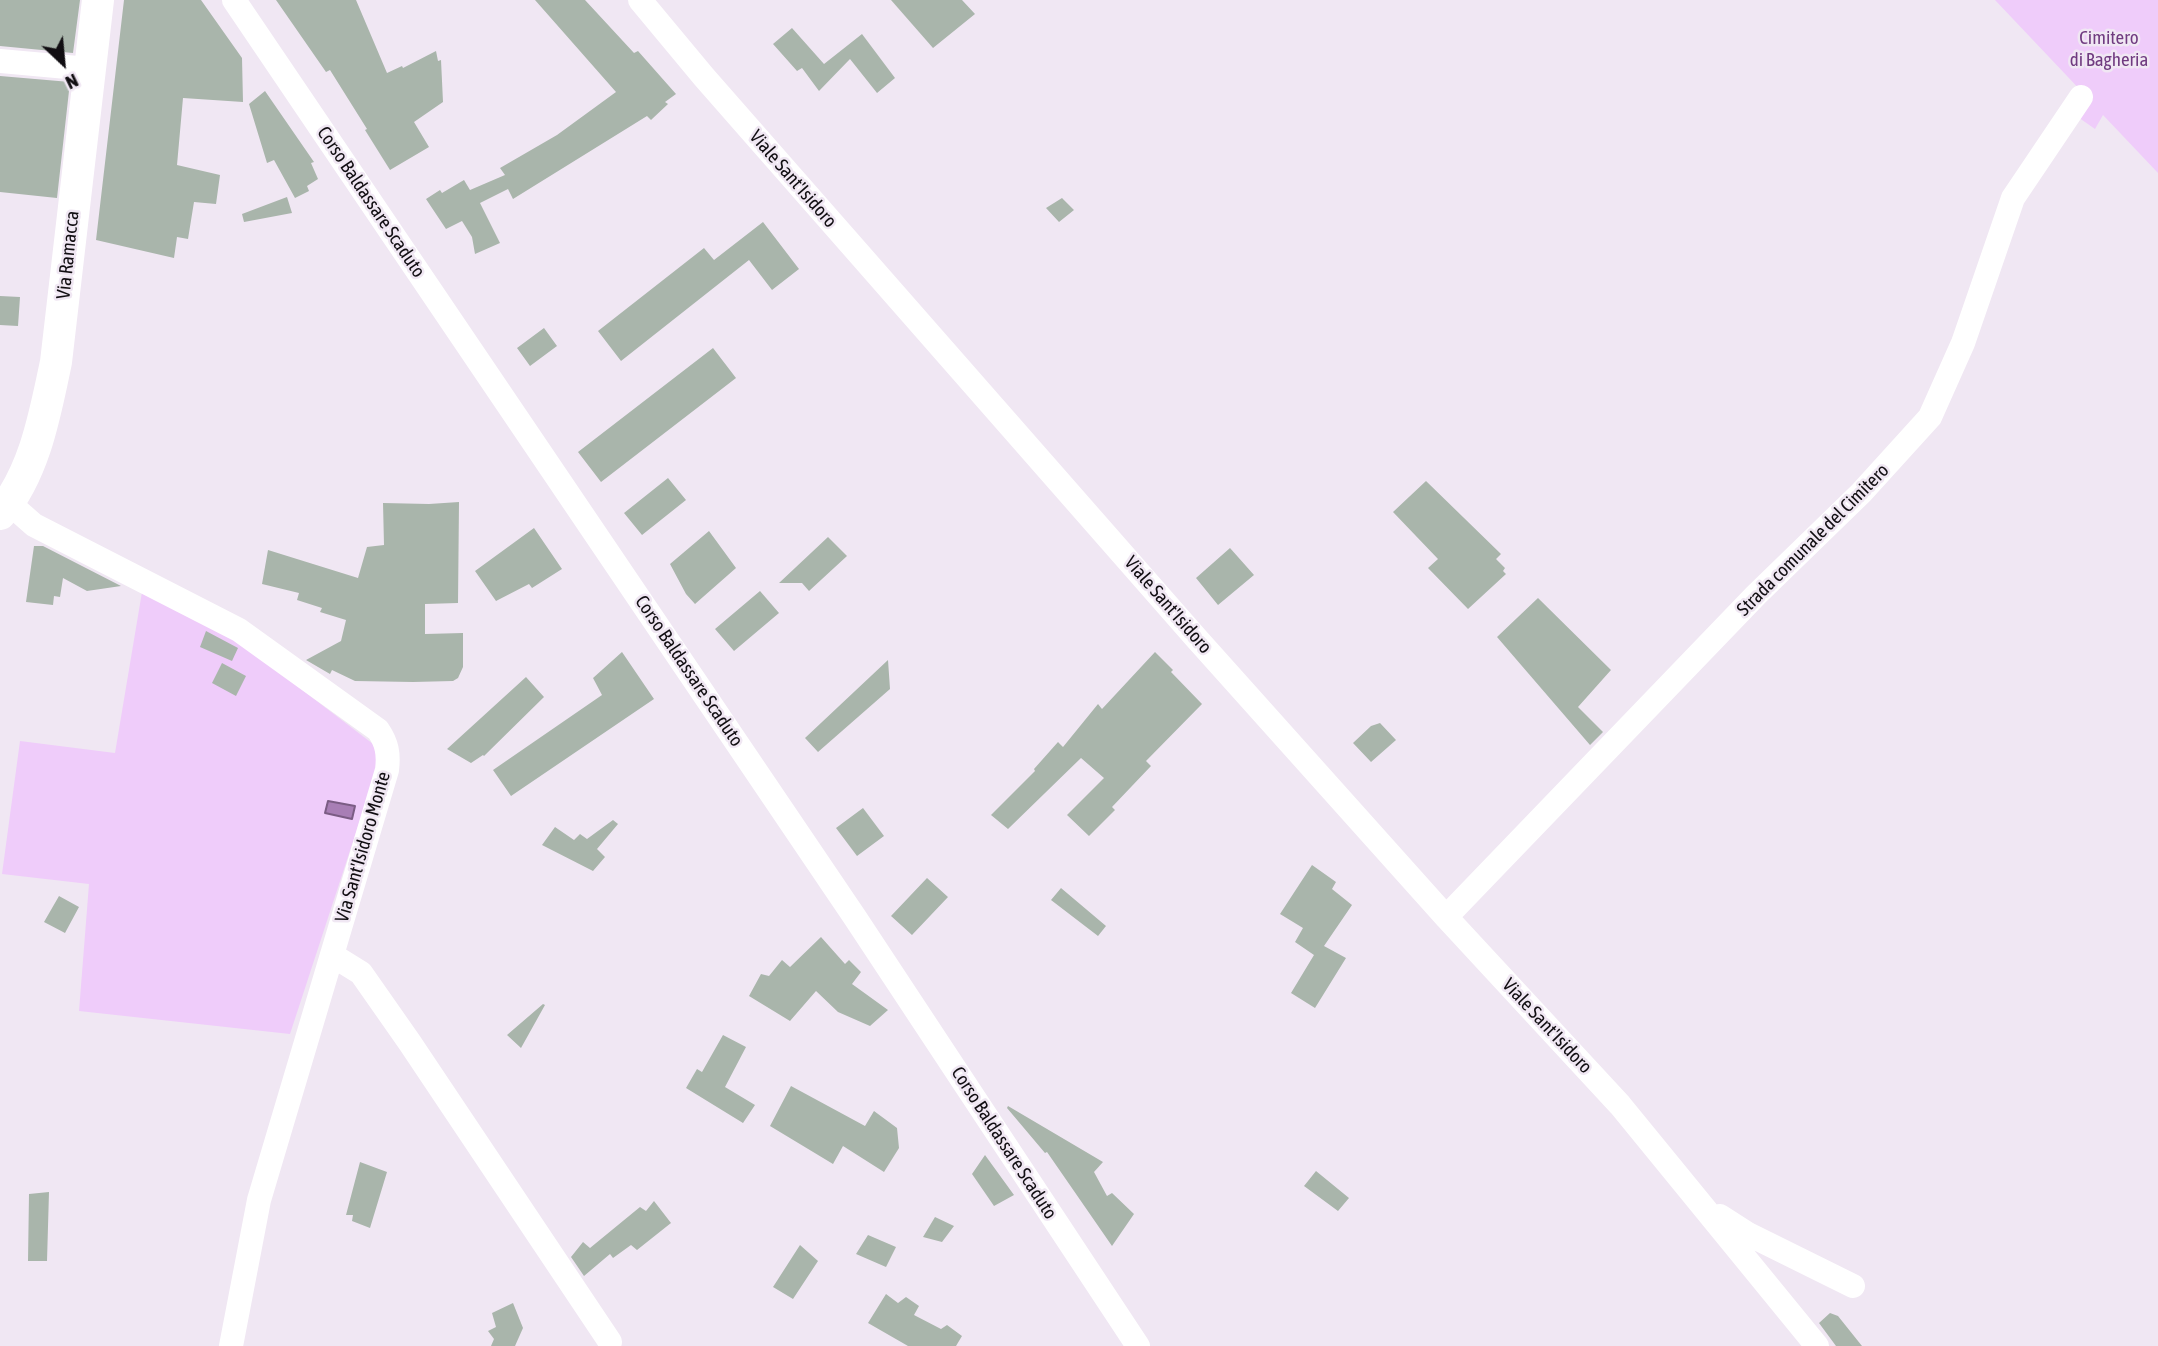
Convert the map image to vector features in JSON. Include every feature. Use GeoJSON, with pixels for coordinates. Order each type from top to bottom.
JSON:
{"type":"FeatureCollection","features":[{"type":"Feature","properties":{"kind":"main road","name":"Via Ramacca"},"geometry":{"type":"LineString","coordinates":[[5,508],[29,463],[45,413],[56,362],[97,0]]}},
{"type":"Feature","properties":{"kind":"street","name":"Corso Baldassare Scaduto"},"geometry":{"type":"LineString","coordinates":[[234,0],[854,916],[1138,1346]]}},
{"type":"Feature","properties":{"kind":"street","name":"Viale Sant'Isidoro"},"geometry":{"type":"LineString","coordinates":[[640,0],[704,77],[1188,629],[1446,917],[1620,1105],[1817,1346]]}},
{"type":"Feature","properties":{"kind":"street"},"geometry":{"type":"LineString","coordinates":[[0,61],[89,69]]}},
{"type":"Feature","properties":{"kind":"street","name":"Strada comunale del Cimitero"},"geometry":{"type":"LineString","coordinates":[[1446,917],[1756,595],[1861,493],[1930,417],[1963,342],[2013,198],[2081,97]]}},
{"type":"Feature","properties":{"kind":"street","name":"Via Sant'Isidoro Monte"},"geometry":{"type":"LineString","coordinates":[[5,508],[239,630],[378,730],[385,740],[389,757],[387,770],[259,1199],[231,1346]]}},
{"type":"Feature","properties":{"kind":"street"},"geometry":{"type":"LineString","coordinates":[[332,955],[360,973],[410,1043],[610,1342]]}},
{"type":"Feature","properties":{"kind":"street","name":"Viale Sant'Isidoro"},"geometry":{"type":"LineString","coordinates":[[1701,1204],[1748,1234],[1853,1286]]}},
{"type":"Feature","properties":{"kind":"green space","name":"Cimitero di Bagheria"},"geometry":{"type":"Polygon","coordinates":[[[1995,0],[2158,0],[2158,173],[2103,115],[2095,129],[2075,115],[2085,95],[1995,0]]]}},
{"type":"Feature","properties":{"kind":"green space"},"geometry":{"type":"Polygon","coordinates":[[[142,592],[242,644],[377,747],[380,759],[290,1034],[79,1011],[89,884],[2,874],[20,741],[115,753],[142,592]]]}},
{"type":"Feature","properties":{"kind":"shaded area"},"geometry":{"type":"Polygon","coordinates":[[[328,801],[355,806],[352,819],[325,813],[328,801]]]}},
{"type":"Feature","properties":{"kind":"building"},"geometry":{"type":"Polygon","coordinates":[[[0,0],[80,0],[73,53],[0,46],[0,0]]]}},
{"type":"Feature","properties":{"kind":"building"},"geometry":{"type":"Polygon","coordinates":[[[124,0],[201,0],[242,58],[243,102],[183,98],[177,165],[220,175],[216,204],[194,202],[188,239],[177,237],[174,258],[96,240],[124,0]]]}},
{"type":"Feature","properties":{"kind":"building"},"geometry":{"type":"Polygon","coordinates":[[[276,0],[356,0],[387,73],[436,51],[438,61],[441,60],[443,102],[414,122],[429,147],[390,170],[330,70],[326,72],[276,0]]]}},
{"type":"Feature","properties":{"kind":"building"},"geometry":{"type":"Polygon","coordinates":[[[535,0],[585,0],[634,53],[638,51],[676,94],[665,102],[668,104],[651,120],[647,116],[513,199],[508,189],[480,203],[500,243],[475,254],[472,237],[462,221],[446,229],[426,199],[464,180],[470,190],[505,175],[500,168],[557,135],[616,92],[535,0]]]}},
{"type":"Feature","properties":{"kind":"building"},"geometry":{"type":"Polygon","coordinates":[[[891,0],[962,0],[975,14],[933,48],[891,0]]]}},
{"type":"Feature","properties":{"kind":"building"},"geometry":{"type":"Polygon","coordinates":[[[792,28],[824,64],[862,34],[895,78],[877,93],[850,59],[819,91],[802,68],[797,71],[773,44],[792,28]]]}},
{"type":"Feature","properties":{"kind":"building"},"geometry":{"type":"Polygon","coordinates":[[[0,76],[70,82],[57,198],[0,192],[0,76]]]}},
{"type":"Feature","properties":{"kind":"building"},"geometry":{"type":"Polygon","coordinates":[[[265,91],[314,162],[311,163],[318,179],[307,186],[309,191],[295,198],[274,160],[267,163],[249,104],[265,91]]]}},
{"type":"Feature","properties":{"kind":"building"},"geometry":{"type":"Polygon","coordinates":[[[287,197],[292,213],[244,222],[242,214],[287,197]]]}},
{"type":"Feature","properties":{"kind":"building"},"geometry":{"type":"Polygon","coordinates":[[[1062,198],[1074,210],[1059,222],[1046,208],[1062,198]]]}},
{"type":"Feature","properties":{"kind":"building"},"geometry":{"type":"Polygon","coordinates":[[[763,222],[799,269],[772,290],[749,260],[621,361],[598,331],[704,248],[714,260],[763,222]]]}},
{"type":"Feature","properties":{"kind":"building"},"geometry":{"type":"Polygon","coordinates":[[[0,296],[20,297],[18,326],[0,325],[0,296]]]}},
{"type":"Feature","properties":{"kind":"building"},"geometry":{"type":"Polygon","coordinates":[[[544,328],[557,346],[530,366],[517,348],[544,328]]]}},
{"type":"Feature","properties":{"kind":"building"},"geometry":{"type":"Polygon","coordinates":[[[713,348],[736,378],[601,482],[578,452],[713,348]]]}},
{"type":"Feature","properties":{"kind":"building"},"geometry":{"type":"Polygon","coordinates":[[[668,478],[686,500],[642,535],[624,513],[668,478]]]}},
{"type":"Feature","properties":{"kind":"building"},"geometry":{"type":"Polygon","coordinates":[[[1426,481],[1501,554],[1496,559],[1505,568],[1503,571],[1506,574],[1468,609],[1428,568],[1438,559],[1393,512],[1426,481]]]}},
{"type":"Feature","properties":{"kind":"building"},"geometry":{"type":"Polygon","coordinates":[[[459,502],[458,603],[425,604],[425,634],[463,633],[463,667],[458,678],[453,681],[355,681],[332,670],[330,674],[306,660],[341,641],[346,620],[320,612],[322,608],[297,600],[299,593],[262,584],[268,550],[358,578],[367,547],[384,545],[383,503],[459,502]]]}},
{"type":"Feature","properties":{"kind":"building"},"geometry":{"type":"Polygon","coordinates":[[[534,528],[562,569],[532,588],[529,584],[496,601],[475,571],[534,528]]]}},
{"type":"Feature","properties":{"kind":"building"},"geometry":{"type":"Polygon","coordinates":[[[709,531],[736,568],[695,604],[686,594],[670,564],[709,531]]]}},
{"type":"Feature","properties":{"kind":"building"},"geometry":{"type":"Polygon","coordinates":[[[828,537],[847,556],[809,591],[802,583],[779,583],[828,537]]]}},
{"type":"Feature","properties":{"kind":"building"},"geometry":{"type":"Polygon","coordinates":[[[34,546],[43,546],[121,586],[87,591],[63,578],[60,597],[54,596],[53,605],[26,602],[34,546]]]}},
{"type":"Feature","properties":{"kind":"building"},"geometry":{"type":"Polygon","coordinates":[[[1230,548],[1254,575],[1218,605],[1196,578],[1230,548]]]}},
{"type":"Feature","properties":{"kind":"building"},"geometry":{"type":"Polygon","coordinates":[[[760,591],[779,613],[734,651],[715,629],[760,591]]]}},
{"type":"Feature","properties":{"kind":"building"},"geometry":{"type":"Polygon","coordinates":[[[1538,598],[1611,670],[1578,707],[1603,732],[1590,745],[1497,637],[1538,598]]]}},
{"type":"Feature","properties":{"kind":"building"},"geometry":{"type":"Polygon","coordinates":[[[206,631],[238,648],[232,661],[200,647],[206,631]]]}},
{"type":"Feature","properties":{"kind":"building"},"geometry":{"type":"Polygon","coordinates":[[[622,652],[654,699],[511,796],[493,770],[602,695],[593,678],[622,652]]]}},
{"type":"Feature","properties":{"kind":"building"},"geometry":{"type":"Polygon","coordinates":[[[1155,652],[1202,704],[1146,761],[1151,766],[1112,807],[1115,810],[1089,836],[1067,815],[1104,778],[1081,758],[1008,829],[991,815],[1035,771],[1058,742],[1063,747],[1098,704],[1102,709],[1155,652]]]}},
{"type":"Feature","properties":{"kind":"building"},"geometry":{"type":"Polygon","coordinates":[[[888,660],[890,689],[818,752],[805,738],[888,660]]]}},
{"type":"Feature","properties":{"kind":"building"},"geometry":{"type":"Polygon","coordinates":[[[222,663],[246,676],[236,696],[212,683],[222,663]]]}},
{"type":"Feature","properties":{"kind":"building"},"geometry":{"type":"Polygon","coordinates":[[[526,677],[544,697],[484,756],[471,763],[447,749],[526,677]]]}},
{"type":"Feature","properties":{"kind":"building"},"geometry":{"type":"Polygon","coordinates":[[[1380,723],[1396,740],[1371,762],[1353,743],[1371,726],[1380,723]]]}},
{"type":"Feature","properties":{"kind":"building"},"geometry":{"type":"Polygon","coordinates":[[[863,808],[884,836],[857,856],[836,828],[863,808]]]}},
{"type":"Feature","properties":{"kind":"building"},"geometry":{"type":"Polygon","coordinates":[[[613,820],[618,824],[597,849],[605,857],[593,871],[542,845],[555,827],[574,840],[580,834],[587,839],[613,820]]]}},
{"type":"Feature","properties":{"kind":"building"},"geometry":{"type":"Polygon","coordinates":[[[1312,865],[1336,882],[1332,889],[1352,905],[1324,946],[1346,958],[1315,1008],[1291,993],[1314,955],[1295,942],[1303,928],[1280,914],[1312,865]]]}},
{"type":"Feature","properties":{"kind":"building"},"geometry":{"type":"Polygon","coordinates":[[[927,878],[948,897],[912,935],[891,916],[927,878]]]}},
{"type":"Feature","properties":{"kind":"building"},"geometry":{"type":"Polygon","coordinates":[[[1061,888],[1106,926],[1098,936],[1051,900],[1061,888]]]}},
{"type":"Feature","properties":{"kind":"building"},"geometry":{"type":"Polygon","coordinates":[[[59,896],[79,907],[65,933],[44,922],[59,896]]]}},
{"type":"Feature","properties":{"kind":"building"},"geometry":{"type":"Polygon","coordinates":[[[821,937],[845,964],[849,960],[861,972],[852,984],[888,1010],[870,1026],[838,1012],[816,991],[790,1021],[749,996],[761,974],[769,976],[782,960],[790,967],[821,937]]]}},
{"type":"Feature","properties":{"kind":"building"},"geometry":{"type":"Polygon","coordinates":[[[545,1005],[521,1048],[507,1035],[545,1005]]]}},
{"type":"Feature","properties":{"kind":"building"},"geometry":{"type":"Polygon","coordinates":[[[723,1035],[746,1047],[725,1087],[755,1105],[743,1123],[686,1088],[697,1069],[702,1072],[723,1035]]]}},
{"type":"Feature","properties":{"kind":"building"},"geometry":{"type":"Polygon","coordinates":[[[791,1086],[865,1126],[874,1111],[897,1128],[899,1148],[884,1172],[843,1146],[833,1164],[770,1126],[791,1086]]]}},
{"type":"Feature","properties":{"kind":"building"},"geometry":{"type":"Polygon","coordinates":[[[1008,1106],[1103,1162],[1094,1172],[1107,1196],[1112,1193],[1134,1214],[1112,1246],[1047,1152],[1045,1153],[1008,1106]]]}},
{"type":"Feature","properties":{"kind":"building"},"geometry":{"type":"Polygon","coordinates":[[[985,1155],[1014,1195],[994,1206],[972,1174],[985,1155]]]}},
{"type":"Feature","properties":{"kind":"building"},"geometry":{"type":"Polygon","coordinates":[[[360,1162],[387,1172],[370,1228],[352,1221],[353,1215],[346,1215],[360,1162]]]}},
{"type":"Feature","properties":{"kind":"building"},"geometry":{"type":"Polygon","coordinates":[[[1316,1171],[1349,1198],[1338,1211],[1304,1186],[1316,1171]]]}},
{"type":"Feature","properties":{"kind":"building"},"geometry":{"type":"Polygon","coordinates":[[[49,1192],[47,1261],[28,1261],[29,1194],[49,1192]]]}},
{"type":"Feature","properties":{"kind":"building"},"geometry":{"type":"Polygon","coordinates":[[[654,1201],[671,1223],[637,1250],[631,1245],[613,1258],[610,1254],[584,1276],[571,1257],[583,1242],[590,1248],[640,1207],[646,1211],[654,1201]]]}},
{"type":"Feature","properties":{"kind":"building"},"geometry":{"type":"Polygon","coordinates":[[[935,1217],[954,1226],[942,1242],[923,1237],[935,1217]]]}},
{"type":"Feature","properties":{"kind":"building"},"geometry":{"type":"Polygon","coordinates":[[[868,1235],[896,1247],[886,1267],[856,1254],[868,1235]]]}},
{"type":"Feature","properties":{"kind":"building"},"geometry":{"type":"Polygon","coordinates":[[[800,1245],[818,1261],[793,1299],[773,1287],[800,1245]]]}},
{"type":"Feature","properties":{"kind":"building"},"geometry":{"type":"Polygon","coordinates":[[[886,1294],[898,1303],[906,1297],[919,1306],[914,1315],[941,1329],[947,1325],[962,1336],[956,1346],[908,1346],[868,1323],[886,1294]]]}},
{"type":"Feature","properties":{"kind":"building"},"geometry":{"type":"Polygon","coordinates":[[[513,1303],[523,1328],[515,1346],[491,1346],[494,1339],[488,1331],[496,1327],[492,1313],[513,1303]]]}},
{"type":"Feature","properties":{"kind":"building"},"geometry":{"type":"Polygon","coordinates":[[[1830,1313],[1838,1316],[1862,1346],[1836,1346],[1819,1323],[1830,1313]]]}}]}
